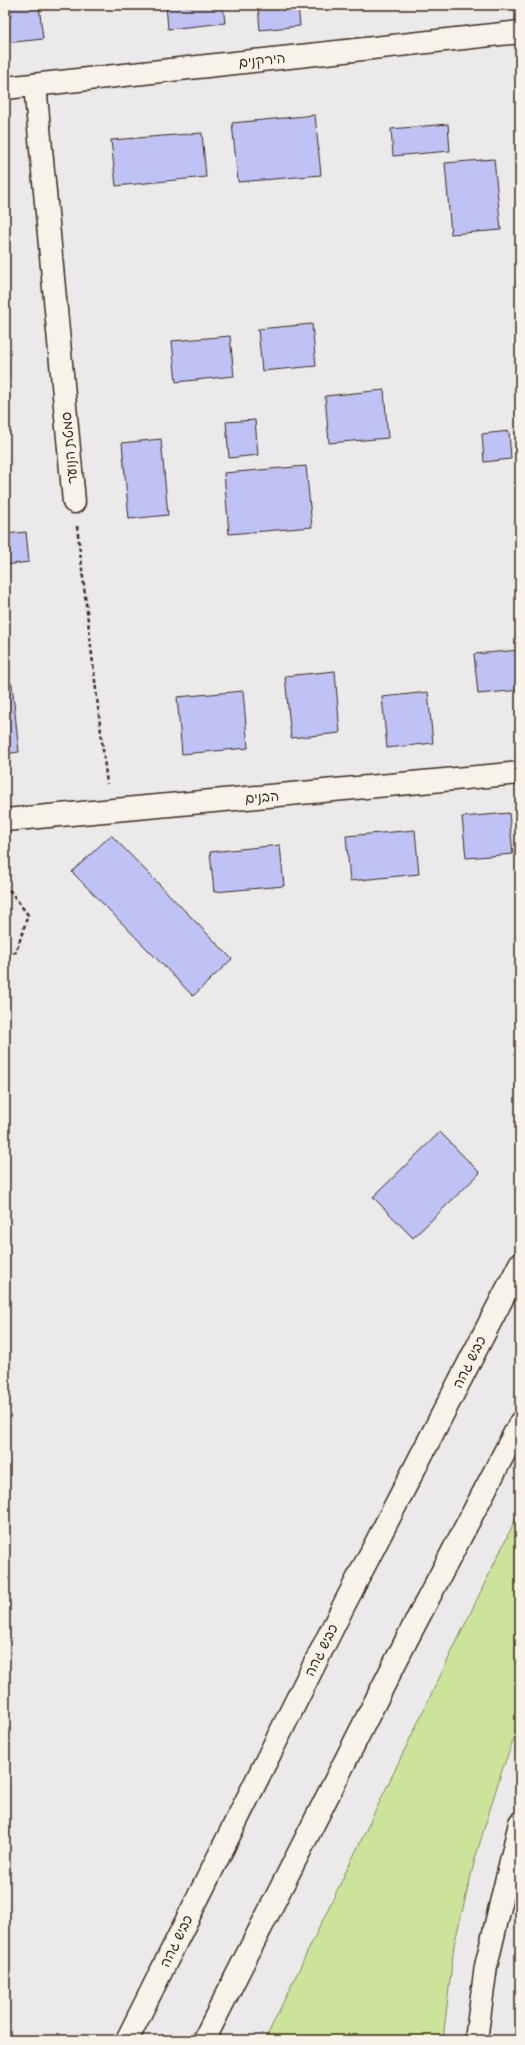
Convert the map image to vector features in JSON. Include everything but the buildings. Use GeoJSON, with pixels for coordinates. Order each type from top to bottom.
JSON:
{"type":"FeatureCollection","features":[{"type":"Feature","properties":{"kind":"main road","name":"הירקנים"},"geometry":{"type":"LineString","coordinates":[[5,88],[520,32]]}},
{"type":"Feature","properties":{"kind":"main road","name":"סמטת הנוער"},"geometry":{"type":"LineString","coordinates":[[35,85],[74,502]]}},
{"type":"Feature","properties":{"kind":"main road","name":"הבנים"},"geometry":{"type":"LineString","coordinates":[[5,820],[520,773]]}},
{"type":"Feature","properties":{"kind":"main road","name":"כביש גהה"},"geometry":{"type":"LineString","coordinates":[[127,2040],[339,1614],[520,1264]]}},
{"type":"Feature","properties":{"kind":"main road"},"geometry":{"type":"LineString","coordinates":[[204,2040],[403,1646],[520,1423]]}},
{"type":"Feature","properties":{"kind":"main road"},"geometry":{"type":"LineString","coordinates":[[476,2040],[486,1966],[520,1823]]}},
{"type":"Feature","properties":{"kind":"path","name":"סמטת הנוער"},"geometry":{"type":"LineString","coordinates":[[74,502],[111,810]]}},
{"type":"Feature","properties":{"kind":"path"},"geometry":{"type":"LineString","coordinates":[[5,884],[28,915],[16,952],[5,954]]}},
{"type":"Feature","properties":{"kind":"green space"},"geometry":{"type":"Polygon","coordinates":[[[520,1510],[520,1723],[501,1773],[475,1859],[454,1945],[443,2040],[265,2040],[520,1510]]]}}]}
